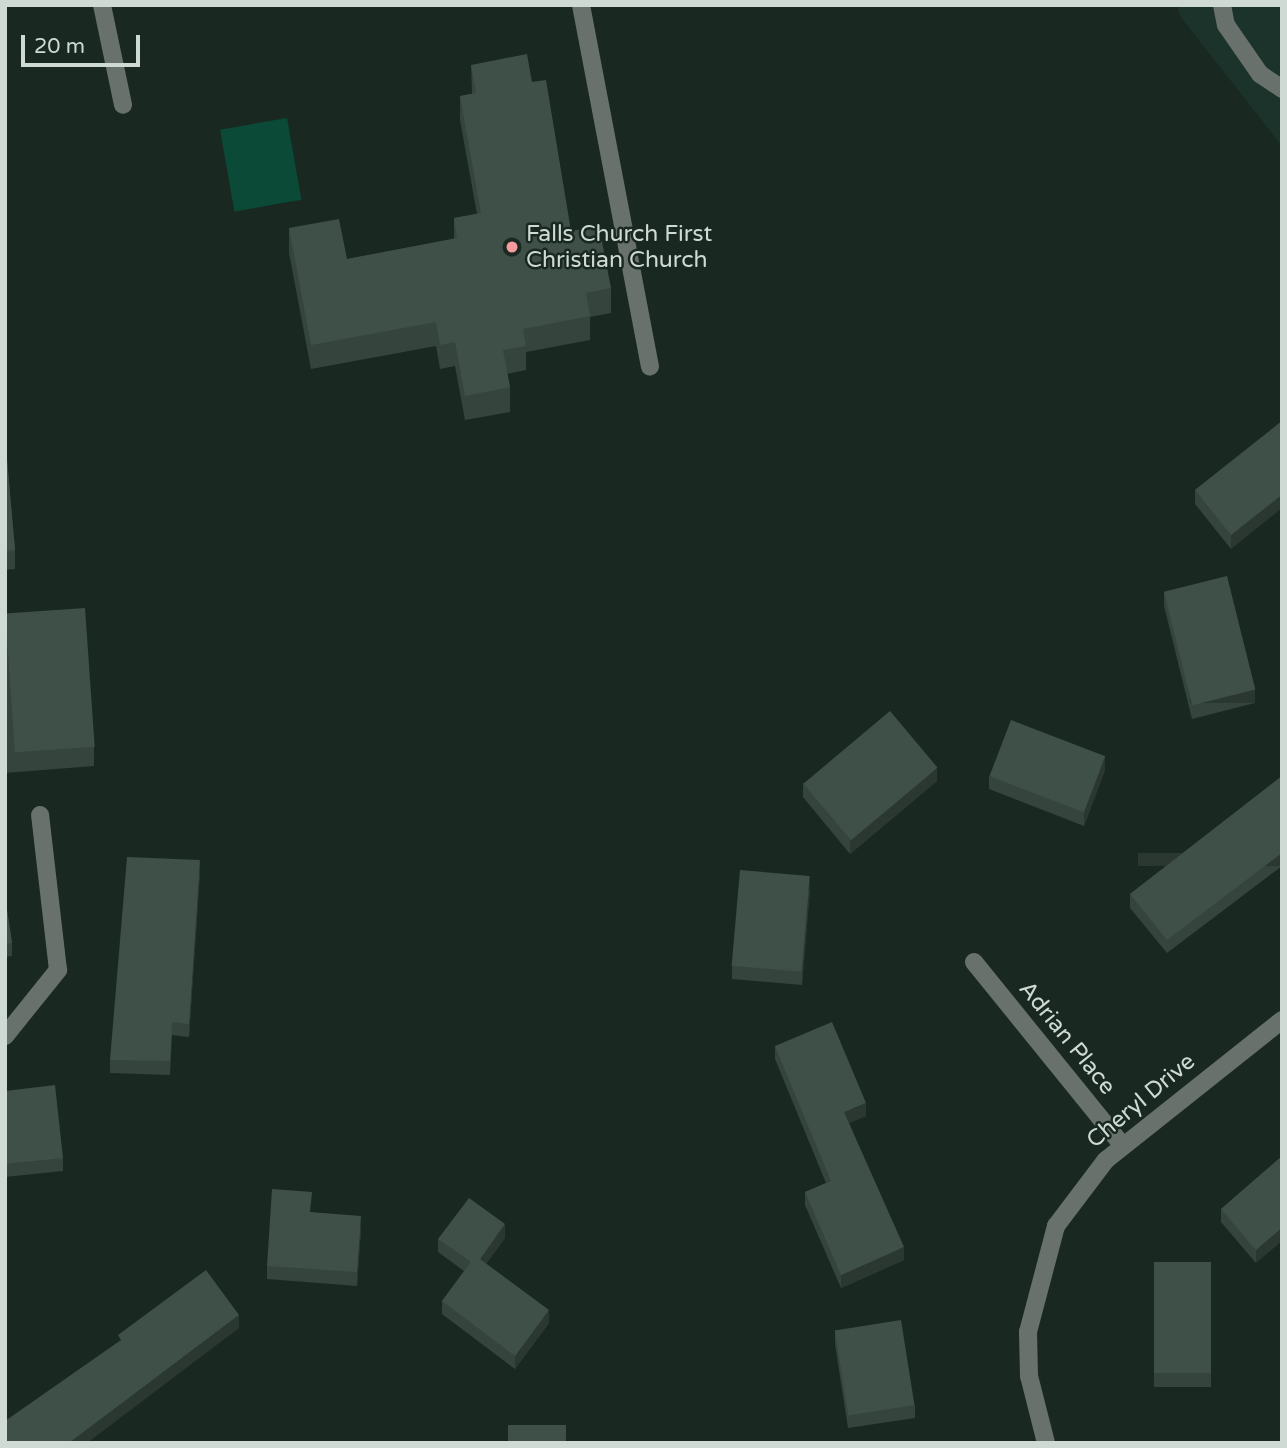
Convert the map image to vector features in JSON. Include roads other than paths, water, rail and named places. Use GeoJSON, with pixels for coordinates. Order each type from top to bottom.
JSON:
{"type":"FeatureCollection","features":[{"type":"Feature","properties":{"kind":"street"},"geometry":{"type":"LineString","coordinates":[[102,5],[123,106]]}},
{"type":"Feature","properties":{"kind":"street"},"geometry":{"type":"LineString","coordinates":[[582,5],[649,366]]}},
{"type":"Feature","properties":{"kind":"street"},"geometry":{"type":"LineString","coordinates":[[1222,5],[1226,25],[1260,74],[1282,89]]}},
{"type":"Feature","properties":{"kind":"street"},"geometry":{"type":"LineString","coordinates":[[5,1036],[58,970],[40,815]]}},
{"type":"Feature","properties":{"kind":"street","name":"Adrian Place"},"geometry":{"type":"LineString","coordinates":[[974,962],[1122,1146]]}},
{"type":"Feature","properties":{"kind":"street","name":"Cheryl Drive"},"geometry":{"type":"LineString","coordinates":[[1046,1443],[1028,1343],[1040,1268],[1076,1195],[1122,1146],[1282,1020]]}},
{"type":"Feature","properties":{"kind":"place","name":"Falls Church First Christian Church"},"geometry":{"type":"Point","coordinates":[512,247]}}]}
